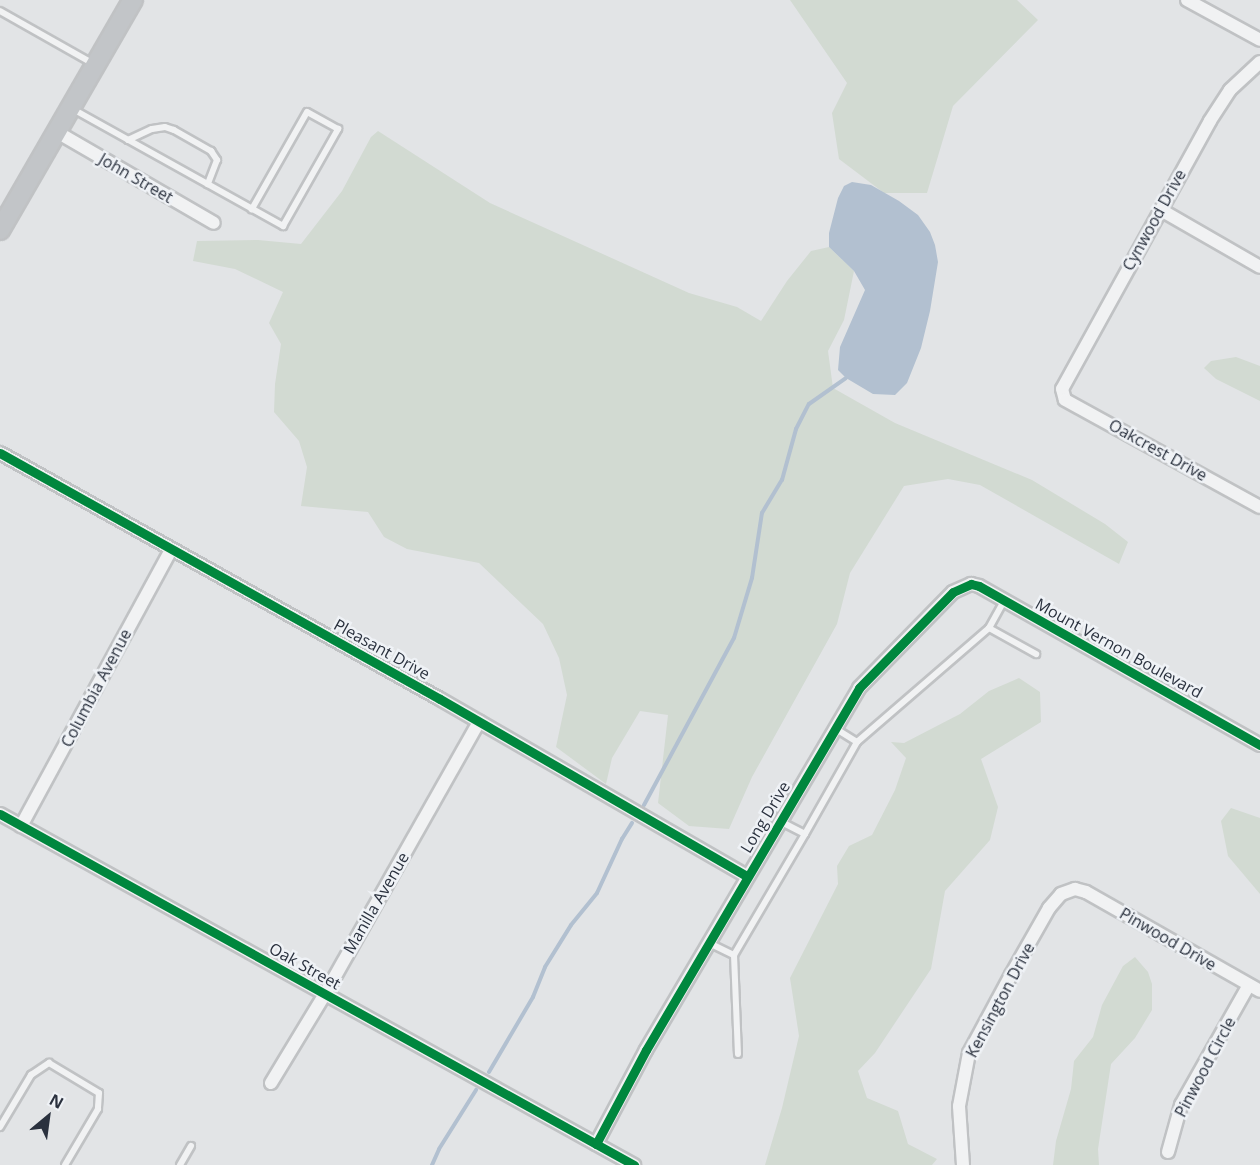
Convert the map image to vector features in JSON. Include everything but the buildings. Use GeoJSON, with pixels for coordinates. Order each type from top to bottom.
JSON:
{"type":"FeatureCollection","features":[{"type":"Feature","properties":{"kind":"main road"},"geometry":{"type":"LineString","coordinates":[[0,230],[133,0]]}},
{"type":"Feature","properties":{"kind":"street"},"geometry":{"type":"LineString","coordinates":[[1187,0],[1260,40]]}},
{"type":"Feature","properties":{"kind":"street","name":"Cynwood Drive"},"geometry":{"type":"LineString","coordinates":[[1062,389],[1067,375],[1221,102],[1240,79],[1260,62]]}},
{"type":"Feature","properties":{"kind":"street","name":"John Street"},"geometry":{"type":"LineString","coordinates":[[57,132],[214,223]]}},
{"type":"Feature","properties":{"kind":"street"},"geometry":{"type":"LineString","coordinates":[[1161,210],[1260,267]]}},
{"type":"Feature","properties":{"kind":"street","name":"Oakcrest Drive"},"geometry":{"type":"LineString","coordinates":[[1062,389],[1065,400],[1260,507]]}},
{"type":"Feature","properties":{"kind":"street","name":"Pleasant Drive"},"geometry":{"type":"LineString","coordinates":[[0,453],[479,722],[747,876]]}},
{"type":"Feature","properties":{"kind":"street","name":"Columbia Avenue"},"geometry":{"type":"LineString","coordinates":[[21,826],[171,550]]}},
{"type":"Feature","properties":{"kind":"street","name":"Mount Vernon Boulevard"},"geometry":{"type":"LineString","coordinates":[[962,587],[971,584],[979,586],[1260,745]]}},
{"type":"Feature","properties":{"kind":"street","name":"Long Drive"},"geometry":{"type":"LineString","coordinates":[[596,1144],[708,943],[859,688],[952,592],[962,587]]}},
{"type":"Feature","properties":{"kind":"street","name":"Manilla Avenue"},"geometry":{"type":"LineString","coordinates":[[270,1083],[325,994],[479,722]]}},
{"type":"Feature","properties":{"kind":"street","name":"Oak Street"},"geometry":{"type":"LineString","coordinates":[[0,814],[596,1144]]}},
{"type":"Feature","properties":{"kind":"street","name":"Pinwood Drive"},"geometry":{"type":"LineString","coordinates":[[1075,889],[1086,892],[1255,988]]}},
{"type":"Feature","properties":{"kind":"street","name":"Kensington Drive"},"geometry":{"type":"LineString","coordinates":[[963,1165],[959,1106],[969,1053],[1049,908],[1061,894],[1075,889]]}},
{"type":"Feature","properties":{"kind":"street","name":"Pinwood Circle"},"geometry":{"type":"LineString","coordinates":[[1168,1152],[1181,1105],[1255,988]]}},
{"type":"Feature","properties":{"kind":"street"},"geometry":{"type":"LineString","coordinates":[[596,1144],[634,1165]]}},
{"type":"Feature","properties":{"kind":"lane"},"geometry":{"type":"LineString","coordinates":[[0,11],[95,65]]}},
{"type":"Feature","properties":{"kind":"lane"},"geometry":{"type":"LineString","coordinates":[[71,108],[283,226],[338,129],[307,112],[252,208]]}},
{"type":"Feature","properties":{"kind":"lane"},"geometry":{"type":"LineString","coordinates":[[128,140],[152,129],[165,127],[174,130],[211,151],[217,160],[208,184]]}},
{"type":"Feature","properties":{"kind":"lane"},"geometry":{"type":"LineString","coordinates":[[738,1054],[734,955],[857,742],[989,628],[1004,600]]}},
{"type":"Feature","properties":{"kind":"lane"},"geometry":{"type":"LineString","coordinates":[[989,628],[1036,654]]}},
{"type":"Feature","properties":{"kind":"lane"},"geometry":{"type":"LineString","coordinates":[[835,728],[857,742]]}},
{"type":"Feature","properties":{"kind":"lane"},"geometry":{"type":"LineString","coordinates":[[780,820],[805,834]]}},
{"type":"Feature","properties":{"kind":"lane"},"geometry":{"type":"LineString","coordinates":[[708,943],[734,955]]}},
{"type":"Feature","properties":{"kind":"lane"},"geometry":{"type":"LineString","coordinates":[[0,1127],[31,1075],[49,1063],[99,1093],[98,1109],[65,1165]]}},
{"type":"Feature","properties":{"kind":"lane"},"geometry":{"type":"LineString","coordinates":[[180,1165],[191,1146]]}},
{"type":"Feature","properties":{"kind":"shaded area"},"geometry":{"type":"Polygon","coordinates":[[[790,0],[1017,0],[1038,20],[953,106],[927,193],[884,193],[839,159],[832,113],[847,83],[790,0]]]}},
{"type":"Feature","properties":{"kind":"shaded area"},"geometry":{"type":"Polygon","coordinates":[[[378,131],[490,203],[689,293],[737,307],[761,321],[787,281],[811,251],[829,247],[854,271],[844,320],[828,351],[833,388],[895,423],[1032,480],[1105,524],[1128,542],[1119,564],[980,485],[948,479],[904,486],[850,573],[837,624],[752,777],[729,829],[689,826],[658,803],[668,715],[640,711],[612,758],[606,784],[556,747],[567,695],[559,658],[543,624],[479,563],[407,549],[384,537],[368,512],[301,506],[307,467],[299,441],[274,412],[275,384],[281,344],[269,323],[283,292],[235,269],[193,261],[197,241],[258,240],[301,244],[342,191],[371,137],[378,131]]]}},
{"type":"Feature","properties":{"kind":"shaded area"},"geometry":{"type":"Polygon","coordinates":[[[1236,357],[1260,366],[1260,401],[1216,379],[1204,368],[1211,361],[1236,357]]]}},
{"type":"Feature","properties":{"kind":"shaded area"},"geometry":{"type":"Polygon","coordinates":[[[1019,678],[1040,692],[1041,722],[981,759],[998,807],[990,840],[945,891],[931,969],[875,1053],[858,1071],[867,1098],[898,1111],[908,1144],[937,1159],[932,1165],[765,1165],[782,1108],[799,1036],[790,978],[838,884],[837,866],[849,846],[872,835],[895,790],[906,758],[891,742],[904,743],[960,714],[989,691],[1019,678]]]}},
{"type":"Feature","properties":{"kind":"shaded area"},"geometry":{"type":"Polygon","coordinates":[[[1231,808],[1260,818],[1260,894],[1228,856],[1221,821],[1231,808]]]}},
{"type":"Feature","properties":{"kind":"shaded area"},"geometry":{"type":"Polygon","coordinates":[[[1135,957],[1148,972],[1152,984],[1152,1010],[1135,1038],[1111,1064],[1098,1149],[1099,1165],[1053,1165],[1056,1141],[1071,1089],[1074,1061],[1093,1037],[1102,1005],[1123,966],[1135,957]]]}},
{"type":"Feature","properties":{"kind":"water"},"geometry":{"type":"Polygon","coordinates":[[[852,182],[871,185],[918,215],[930,232],[935,245],[938,262],[921,348],[907,383],[895,395],[873,394],[846,378],[838,370],[840,347],[865,290],[854,271],[829,247],[829,233],[838,198],[844,186],[852,182]]]}},
{"type":"Feature","properties":{"kind":"waterway"},"geometry":{"type":"LineString","coordinates":[[644,805],[734,638],[752,578],[762,513],[782,480],[796,429],[809,404],[846,378]]}},
{"type":"Feature","properties":{"kind":"waterway"},"geometry":{"type":"LineString","coordinates":[[489,1072],[533,997],[545,967],[571,925],[597,893],[632,823]]}},
{"type":"Feature","properties":{"kind":"waterway"},"geometry":{"type":"LineString","coordinates":[[432,1165],[439,1149],[476,1090]]}},
{"type":"Feature","properties":{"kind":"cycle path"},"geometry":{"type":"LineString","coordinates":[[0,453],[440,699],[747,876]]}},
{"type":"Feature","properties":{"kind":"cycle path"},"geometry":{"type":"LineString","coordinates":[[596,1144],[646,1050],[859,688],[953,592],[971,584],[979,586],[1260,745]]}},
{"type":"Feature","properties":{"kind":"cycle path"},"geometry":{"type":"LineString","coordinates":[[0,814],[634,1165]]}}]}
